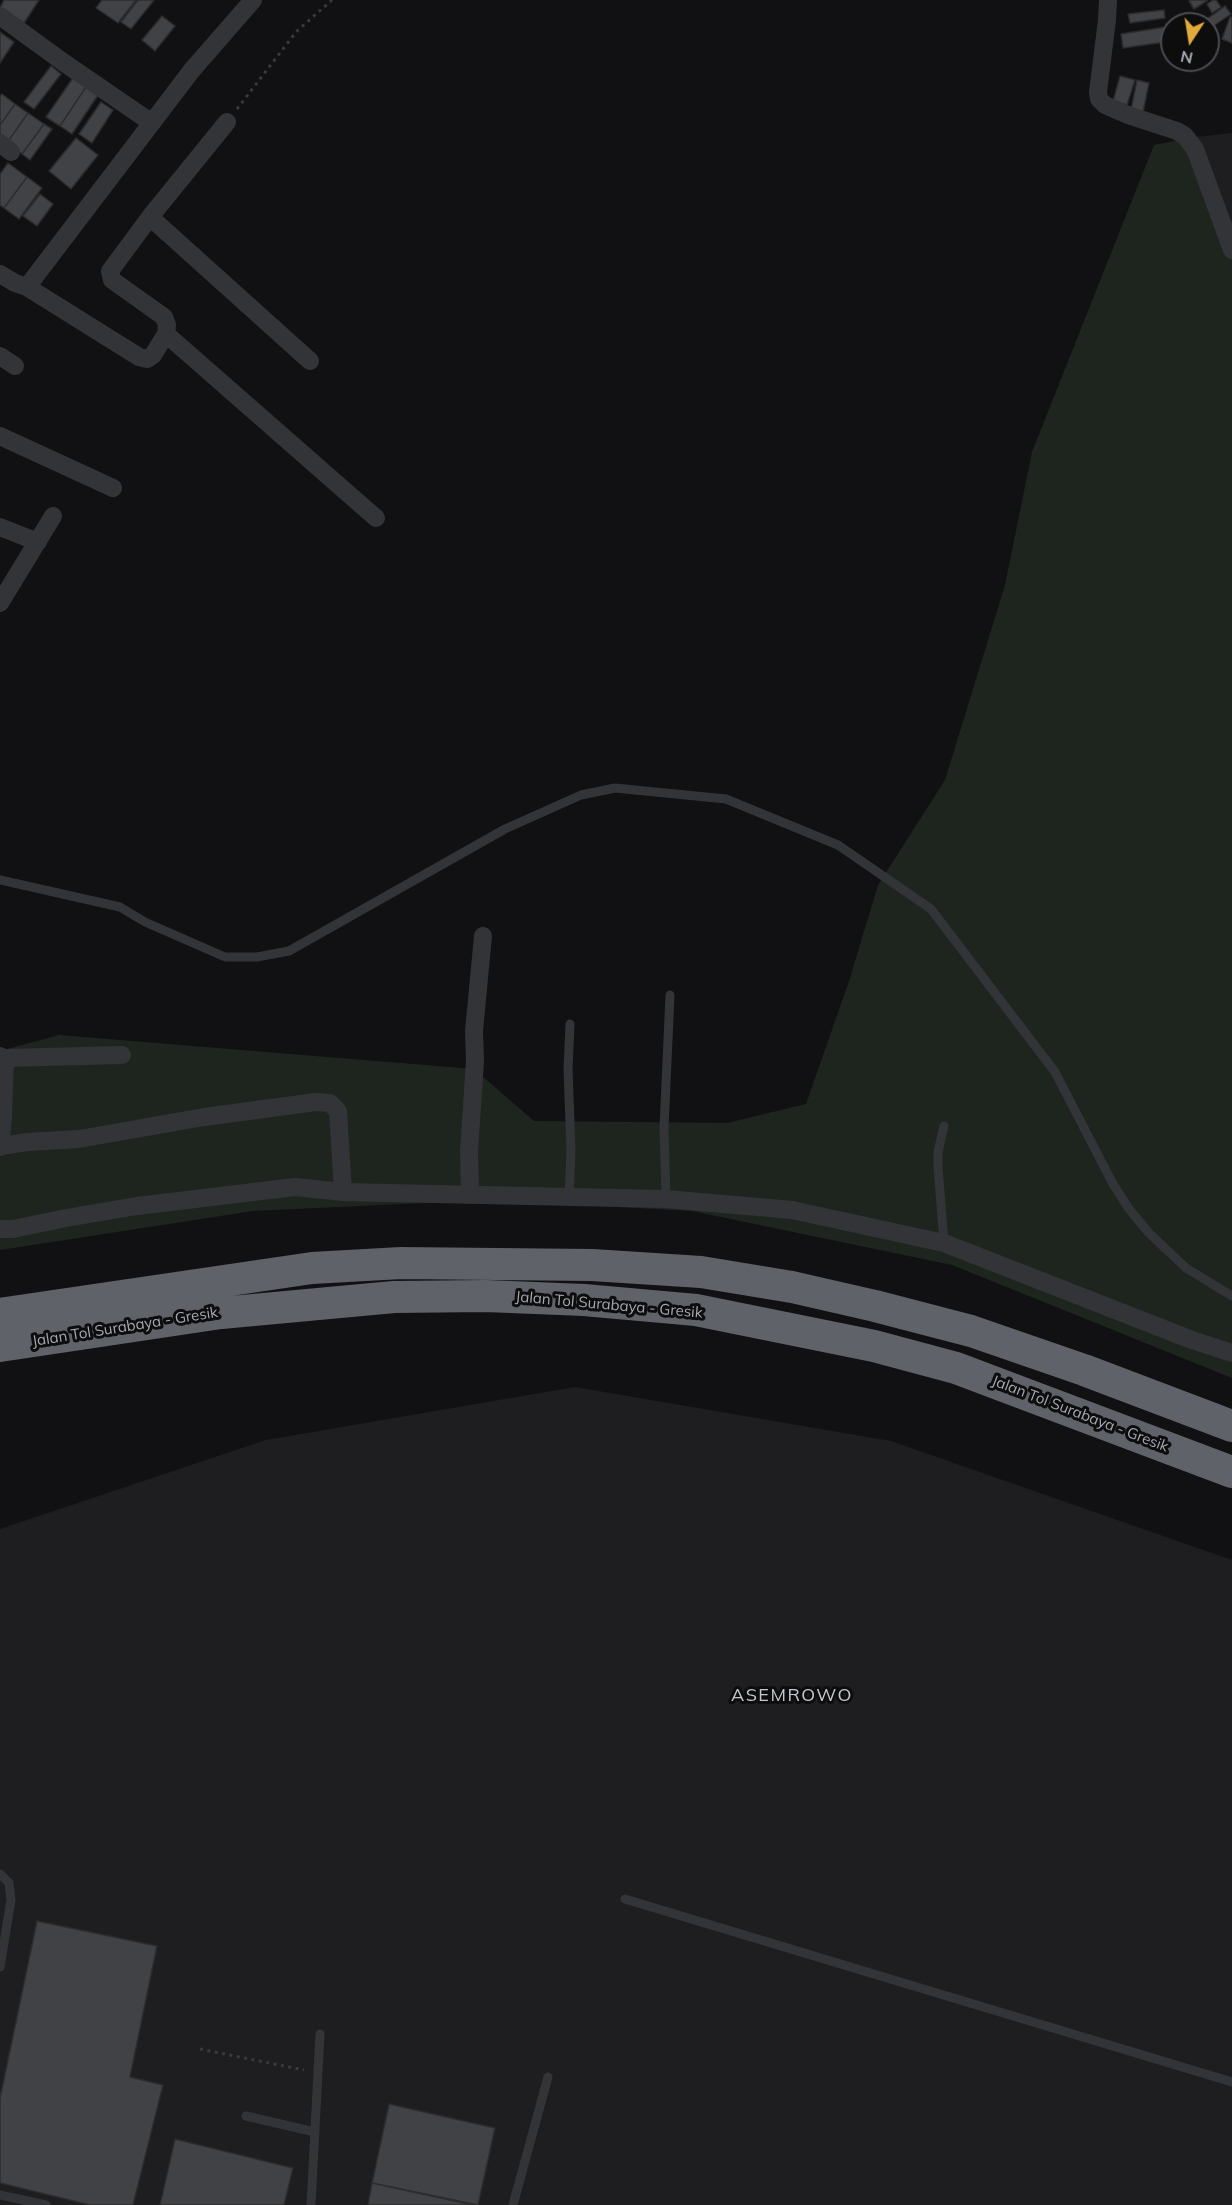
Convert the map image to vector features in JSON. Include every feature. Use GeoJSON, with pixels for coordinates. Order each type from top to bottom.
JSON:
{"type":"FeatureCollection","features":[{"type":"Feature","properties":{"kind":"highway","name":"Jalan Tol Surabaya - Gresik"},"geometry":{"type":"LineString","coordinates":[[0,1314],[312,1268],[400,1263],[592,1265],[701,1272],[792,1287],[971,1331],[1084,1370],[1232,1426]]}},
{"type":"Feature","properties":{"kind":"highway","name":"Jalan Tol Surabaya - Gresik"},"geometry":{"type":"LineString","coordinates":[[0,1346],[221,1313],[394,1297],[519,1297],[696,1310],[874,1346],[956,1368],[1232,1472]]}},
{"type":"Feature","properties":{"kind":"street"},"geometry":{"type":"LineString","coordinates":[[27,287],[192,70],[253,0]]}},
{"type":"Feature","properties":{"kind":"street"},"geometry":{"type":"LineString","coordinates":[[1108,0],[1099,99],[1105,105],[1128,116],[1177,131],[1185,136],[1195,149],[1232,250]]}},
{"type":"Feature","properties":{"kind":"street"},"geometry":{"type":"LineString","coordinates":[[0,16],[152,123]]}},
{"type":"Feature","properties":{"kind":"street"},"geometry":{"type":"LineString","coordinates":[[0,274],[27,287],[139,357],[147,359],[153,355],[166,334],[167,325],[164,317],[112,280],[110,271],[150,216],[227,122]]}},
{"type":"Feature","properties":{"kind":"street"},"geometry":{"type":"LineString","coordinates":[[150,216],[310,361]]}},
{"type":"Feature","properties":{"kind":"street"},"geometry":{"type":"LineString","coordinates":[[166,334],[376,518]]}},
{"type":"Feature","properties":{"kind":"street"},"geometry":{"type":"LineString","coordinates":[[0,436],[113,488]]}},
{"type":"Feature","properties":{"kind":"street"},"geometry":{"type":"LineString","coordinates":[[0,603],[53,516]]}},
{"type":"Feature","properties":{"kind":"street"},"geometry":{"type":"LineString","coordinates":[[0,527],[38,542]]}},
{"type":"Feature","properties":{"kind":"street"},"geometry":{"type":"LineString","coordinates":[[470,1194],[469,1151],[475,1061],[474,1030],[483,936]]}},
{"type":"Feature","properties":{"kind":"street"},"geometry":{"type":"LineString","coordinates":[[122,1055],[3,1057],[0,1146],[79,1139],[204,1117],[316,1101],[330,1103],[338,1111],[343,1192]]}},
{"type":"Feature","properties":{"kind":"street"},"geometry":{"type":"LineString","coordinates":[[0,1229],[13,1229],[137,1206],[295,1187],[343,1192],[666,1199],[792,1210],[944,1243],[1192,1340],[1232,1353]]}},
{"type":"Feature","properties":{"kind":"lane"},"geometry":{"type":"LineString","coordinates":[[0,880],[120,907],[145,922],[225,957],[257,957],[289,951],[505,829],[581,795],[615,788],[726,799],[838,845],[931,909],[1055,1072],[1113,1184],[1129,1209],[1149,1233],[1186,1268],[1232,1296]]}},
{"type":"Feature","properties":{"kind":"lane"},"geometry":{"type":"LineString","coordinates":[[666,1199],[664,1128],[670,995]]}},
{"type":"Feature","properties":{"kind":"lane"},"geometry":{"type":"LineString","coordinates":[[569,1197],[570,1024]]}},
{"type":"Feature","properties":{"kind":"lane"},"geometry":{"type":"LineString","coordinates":[[944,1126],[938,1152],[938,1167],[944,1243]]}},
{"type":"Feature","properties":{"kind":"lane"},"geometry":{"type":"LineString","coordinates":[[0,1874],[9,1883],[11,1900],[0,1967]]}},
{"type":"Feature","properties":{"kind":"lane"},"geometry":{"type":"LineString","coordinates":[[625,1899],[1232,2082]]}},
{"type":"Feature","properties":{"kind":"lane"},"geometry":{"type":"LineString","coordinates":[[311,2205],[320,2034]]}},
{"type":"Feature","properties":{"kind":"lane"},"geometry":{"type":"LineString","coordinates":[[513,2205],[548,2077]]}},
{"type":"Feature","properties":{"kind":"lane"},"geometry":{"type":"LineString","coordinates":[[246,2116],[315,2132]]}},
{"type":"Feature","properties":{"kind":"lane"},"geometry":{"type":"LineString","coordinates":[[0,2195],[46,2205]]}},
{"type":"Feature","properties":{"kind":"path"},"geometry":{"type":"LineString","coordinates":[[227,122],[296,32],[332,0]]}},
{"type":"Feature","properties":{"kind":"path"},"geometry":{"type":"LineString","coordinates":[[200,2049],[318,2073]]}},
{"type":"Feature","properties":{"kind":"shaded area"},"geometry":{"type":"Polygon","coordinates":[[[1232,133],[1232,245],[1195,137],[1232,133]]]}},
{"type":"Feature","properties":{"kind":"shaded area"},"geometry":{"type":"Polygon","coordinates":[[[1195,137],[1232,245],[1232,1378],[952,1265],[692,1211],[486,1200],[253,1211],[0,1250],[0,1051],[59,1035],[474,1069],[534,1121],[727,1123],[806,1104],[849,981],[878,885],[945,780],[1005,585],[1032,452],[1154,145],[1195,137]]]}},
{"type":"Feature","properties":{"kind":"shaded area"},"geometry":{"type":"Polygon","coordinates":[[[575,1387],[891,1441],[1232,1560],[1232,2205],[0,2205],[0,1529],[266,1440],[575,1387]]]}},
{"type":"Feature","properties":{"kind":"building"},"geometry":{"type":"Polygon","coordinates":[[[4,0],[39,0],[24,23],[0,8],[4,0]]]}},
{"type":"Feature","properties":{"kind":"building"},"geometry":{"type":"Polygon","coordinates":[[[102,0],[136,0],[118,23],[96,8],[102,0]]]}},
{"type":"Feature","properties":{"kind":"building"},"geometry":{"type":"Polygon","coordinates":[[[138,0],[154,0],[131,29],[121,22],[138,0]]]}},
{"type":"Feature","properties":{"kind":"building"},"geometry":{"type":"Polygon","coordinates":[[[1208,0],[1194,9],[1189,1],[1208,0]]]}},
{"type":"Feature","properties":{"kind":"building"},"geometry":{"type":"Polygon","coordinates":[[[1216,0],[1221,7],[1211,12],[1207,4],[1216,0]]]}},
{"type":"Feature","properties":{"kind":"building"},"geometry":{"type":"Polygon","coordinates":[[[1225,6],[1231,14],[1220,22],[1220,12],[1217,12],[1225,6]]]}},
{"type":"Feature","properties":{"kind":"building"},"geometry":{"type":"Polygon","coordinates":[[[1164,10],[1164,12],[1160,12],[1160,19],[1130,23],[1128,14],[1164,10]]]}},
{"type":"Feature","properties":{"kind":"building"},"geometry":{"type":"Polygon","coordinates":[[[162,16],[175,26],[155,51],[142,40],[162,16]]]}},
{"type":"Feature","properties":{"kind":"building"},"geometry":{"type":"Polygon","coordinates":[[[1230,17],[1232,17],[1232,43],[1222,39],[1230,17]]]}},
{"type":"Feature","properties":{"kind":"building"},"geometry":{"type":"Polygon","coordinates":[[[1160,28],[1160,43],[1123,48],[1121,34],[1160,28]]]}},
{"type":"Feature","properties":{"kind":"building"},"geometry":{"type":"Polygon","coordinates":[[[0,32],[14,42],[0,63],[0,32]]]}},
{"type":"Feature","properties":{"kind":"building"},"geometry":{"type":"Polygon","coordinates":[[[51,66],[61,74],[34,109],[24,102],[51,66]]]}},
{"type":"Feature","properties":{"kind":"building"},"geometry":{"type":"Polygon","coordinates":[[[1120,76],[1135,80],[1127,105],[1113,101],[1120,76]]]}},
{"type":"Feature","properties":{"kind":"building"},"geometry":{"type":"Polygon","coordinates":[[[73,78],[86,87],[60,126],[46,117],[73,78]]]}},
{"type":"Feature","properties":{"kind":"building"},"geometry":{"type":"Polygon","coordinates":[[[1137,80],[1149,83],[1142,117],[1130,115],[1137,80]]]}},
{"type":"Feature","properties":{"kind":"building"},"geometry":{"type":"Polygon","coordinates":[[[86,87],[98,95],[72,134],[60,126],[86,87]]]}},
{"type":"Feature","properties":{"kind":"building"},"geometry":{"type":"Polygon","coordinates":[[[2,94],[15,104],[0,125],[0,96],[2,94]]]}},
{"type":"Feature","properties":{"kind":"building"},"geometry":{"type":"Polygon","coordinates":[[[101,102],[113,110],[92,143],[79,134],[101,102]]]}},
{"type":"Feature","properties":{"kind":"building"},"geometry":{"type":"Polygon","coordinates":[[[15,104],[28,113],[7,143],[0,138],[0,125],[15,104]]]}},
{"type":"Feature","properties":{"kind":"building"},"geometry":{"type":"Polygon","coordinates":[[[28,113],[44,124],[22,154],[7,143],[28,113]]]}},
{"type":"Feature","properties":{"kind":"building"},"geometry":{"type":"Polygon","coordinates":[[[44,124],[52,129],[30,160],[22,154],[44,124]]]}},
{"type":"Feature","properties":{"kind":"building"},"geometry":{"type":"Polygon","coordinates":[[[76,138],[98,155],[71,189],[49,171],[76,138]]]}},
{"type":"Feature","properties":{"kind":"building"},"geometry":{"type":"Polygon","coordinates":[[[8,163],[27,177],[4,208],[0,205],[0,174],[8,163]]]}},
{"type":"Feature","properties":{"kind":"building"},"geometry":{"type":"Polygon","coordinates":[[[27,177],[42,188],[19,219],[4,208],[27,177]]]}},
{"type":"Feature","properties":{"kind":"building"},"geometry":{"type":"Polygon","coordinates":[[[40,194],[53,204],[37,226],[23,216],[40,194]]]}},
{"type":"Feature","properties":{"kind":"building"},"geometry":{"type":"Polygon","coordinates":[[[37,1921],[157,1946],[130,2077],[163,2085],[133,2205],[90,2205],[0,2183],[0,2098],[37,1921]]]}},
{"type":"Feature","properties":{"kind":"building"},"geometry":{"type":"Polygon","coordinates":[[[389,2104],[495,2128],[478,2205],[372,2183],[389,2104]]]}},
{"type":"Feature","properties":{"kind":"building"},"geometry":{"type":"Polygon","coordinates":[[[175,2139],[293,2168],[284,2205],[160,2205],[175,2139]]]}},
{"type":"Feature","properties":{"kind":"building"},"geometry":{"type":"Polygon","coordinates":[[[372,2183],[473,2205],[368,2205],[372,2183]]]}},
{"type":"Feature","properties":{"kind":"district","name":"ASEMROWO"},"geometry":{"type":"Point","coordinates":[792,1696]}}]}
